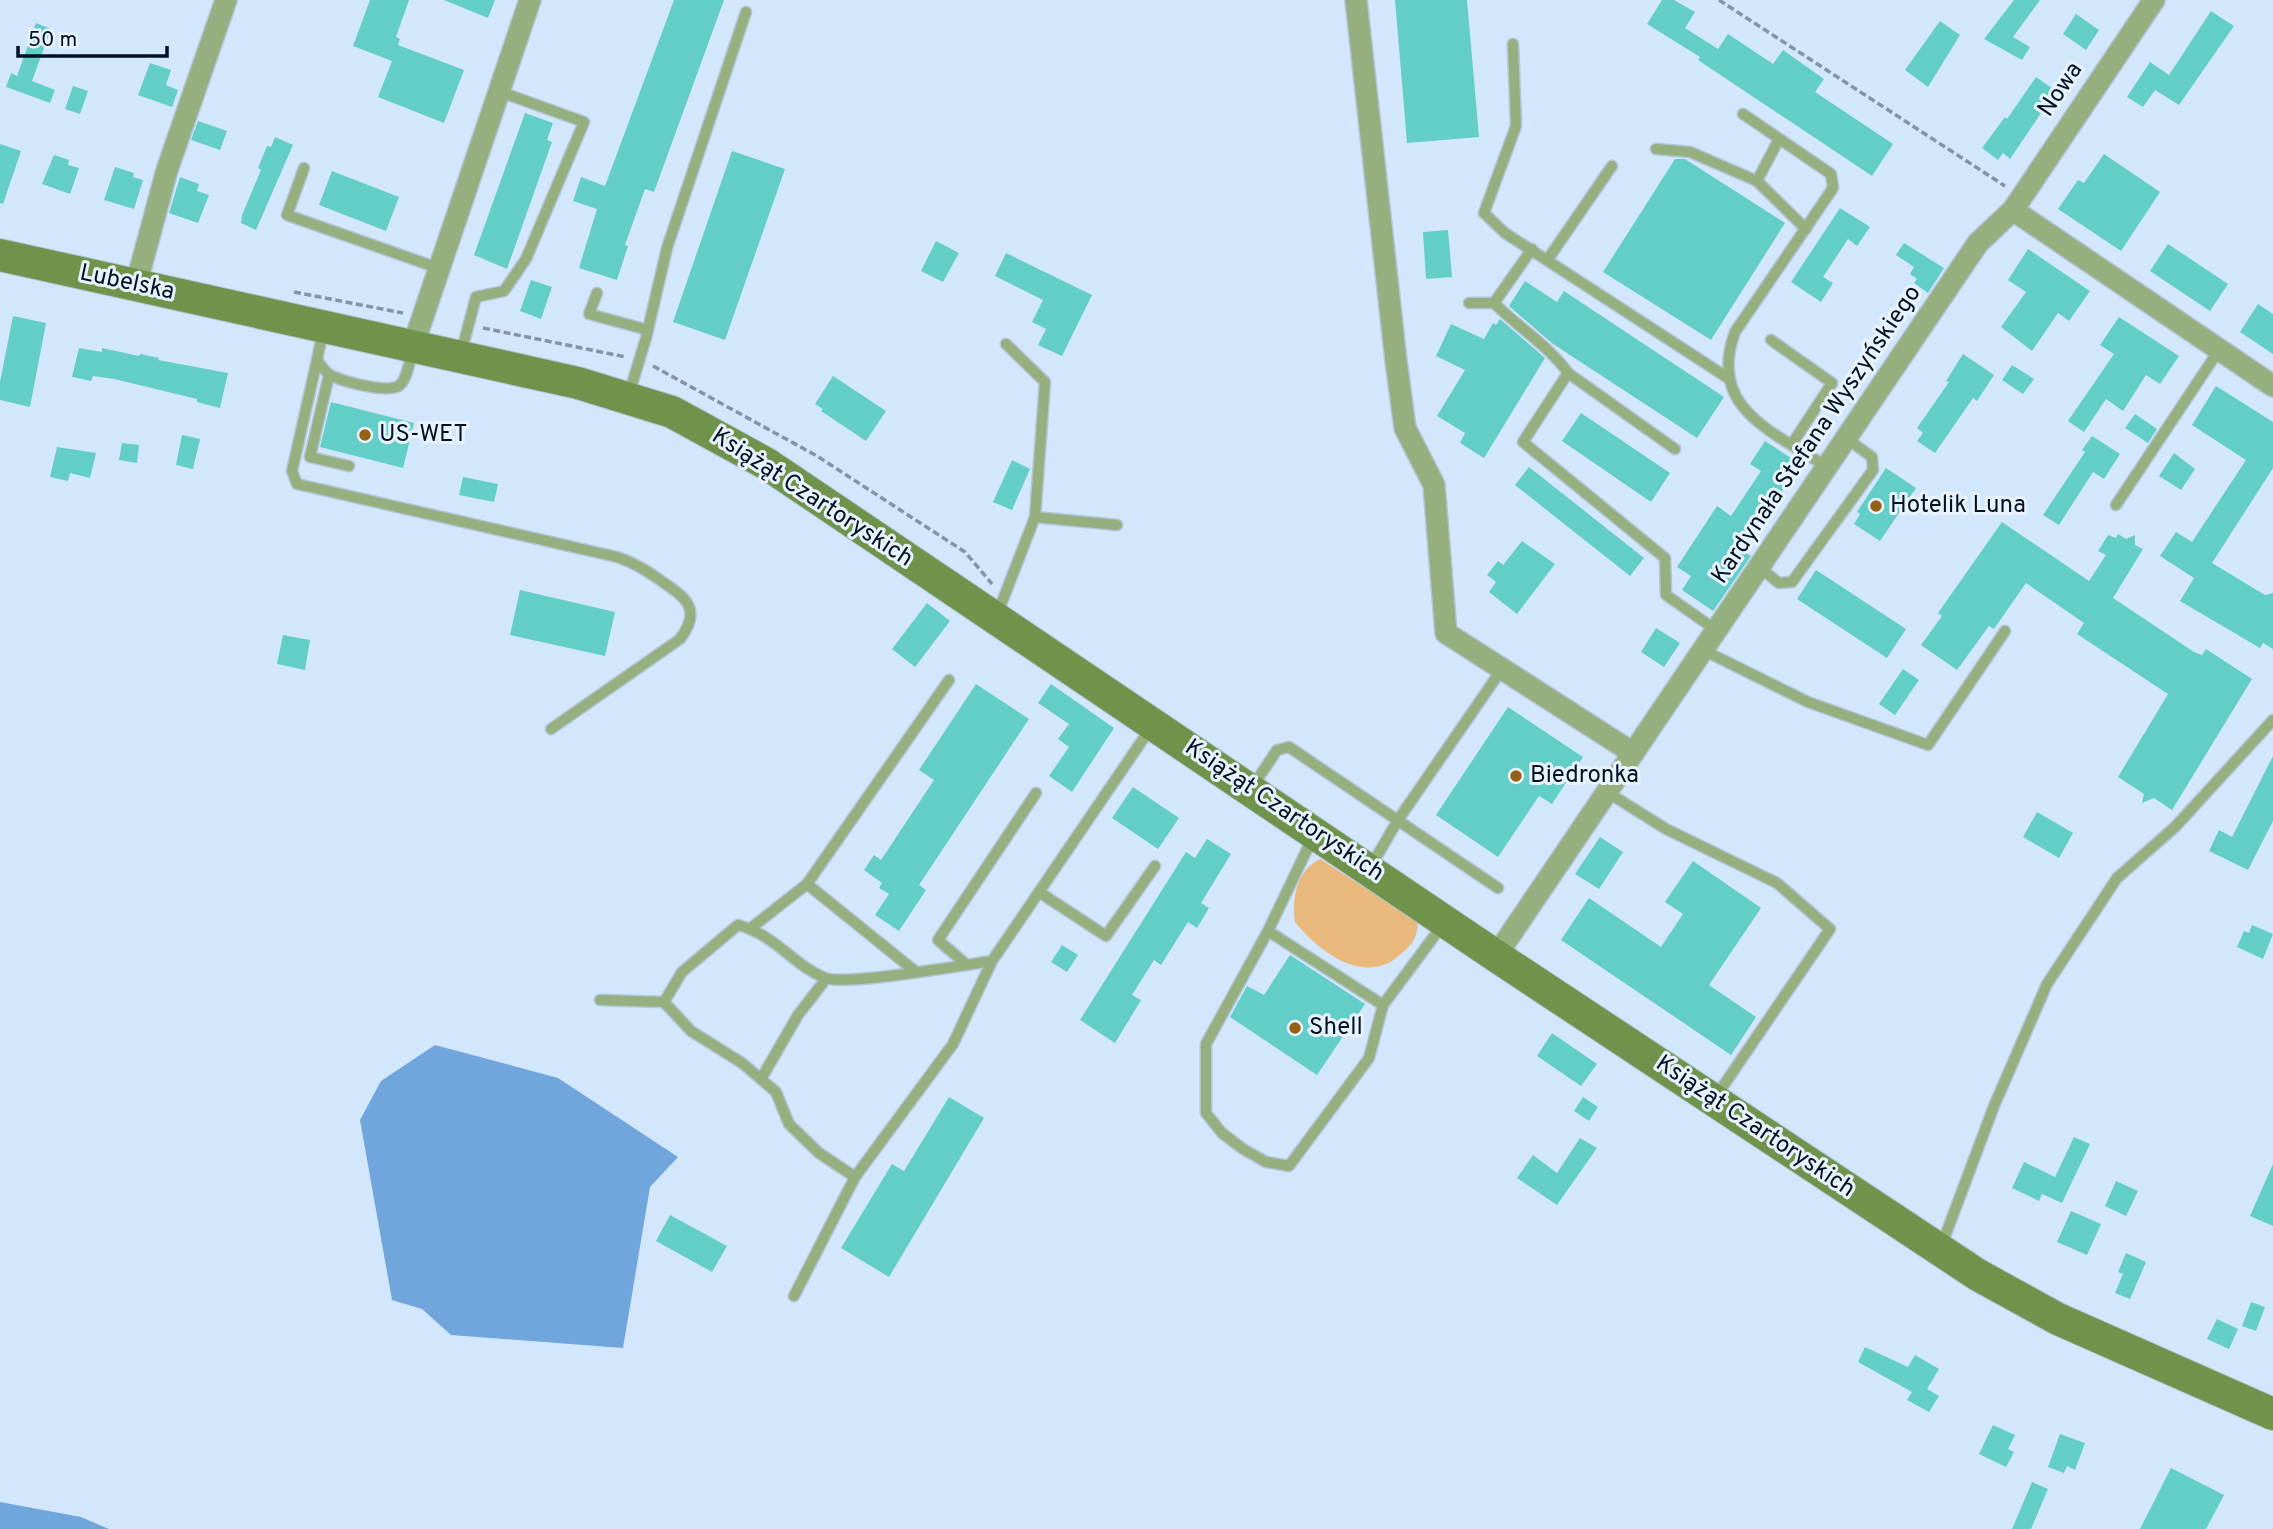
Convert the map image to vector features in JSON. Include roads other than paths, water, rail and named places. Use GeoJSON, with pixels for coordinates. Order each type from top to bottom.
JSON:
{"type":"FeatureCollection","features":[{"type":"Feature","properties":{"kind":"main road","name":"Lubelska"},"geometry":{"type":"LineString","coordinates":[[0,255],[254,311]]}},
{"type":"Feature","properties":{"kind":"main road","name":"Książąt Czartoryskich"},"geometry":{"type":"LineString","coordinates":[[254,311],[460,356],[628,397],[672,412],[732,443],[1316,832],[1496,956],[1940,1250],[2058,1319],[2273,1414]]}},
{"type":"Feature","properties":{"kind":"street"},"geometry":{"type":"LineString","coordinates":[[136,285],[167,170],[226,0]]}},
{"type":"Feature","properties":{"kind":"street"},"geometry":{"type":"LineString","coordinates":[[413,346],[530,0]]}},
{"type":"Feature","properties":{"kind":"street"},"geometry":{"type":"LineString","coordinates":[[1356,0],[1405,428],[1434,485],[1446,633],[1633,753]]}},
{"type":"Feature","properties":{"kind":"street","name":"Nowa"},"geometry":{"type":"LineString","coordinates":[[2017,203],[2154,0]]}},
{"type":"Feature","properties":{"kind":"street"},"geometry":{"type":"LineString","coordinates":[[2017,203],[2273,387]]}},
{"type":"Feature","properties":{"kind":"street","name":"Kardynała Stefana Wyszyńskiego"},"geometry":{"type":"LineString","coordinates":[[1496,956],[1978,243],[2017,203]]}},
{"type":"Feature","properties":{"kind":"lane"},"geometry":{"type":"LineString","coordinates":[[628,397],[648,330],[667,248],[746,12]]}},
{"type":"Feature","properties":{"kind":"lane"},"geometry":{"type":"LineString","coordinates":[[1513,44],[1516,126],[1484,213],[1505,233],[1728,378]]}},
{"type":"Feature","properties":{"kind":"lane"},"geometry":{"type":"LineString","coordinates":[[460,356],[476,297],[504,291],[526,259],[584,122],[498,92]]}},
{"type":"Feature","properties":{"kind":"lane"},"geometry":{"type":"LineString","coordinates":[[1743,114],[1830,174],[1833,188],[1735,332],[1727,355],[1728,378],[1736,401],[1791,444],[1826,467]]}},
{"type":"Feature","properties":{"kind":"lane"},"geometry":{"type":"LineString","coordinates":[[1757,181],[1779,139]]}},
{"type":"Feature","properties":{"kind":"lane"},"geometry":{"type":"LineString","coordinates":[[1656,149],[1690,152],[1757,181],[1806,229]]}},
{"type":"Feature","properties":{"kind":"lane"},"geometry":{"type":"LineString","coordinates":[[1548,259],[1612,166]]}},
{"type":"Feature","properties":{"kind":"lane"},"geometry":{"type":"LineString","coordinates":[[304,168],[287,215],[439,268]]}},
{"type":"Feature","properties":{"kind":"lane"},"geometry":{"type":"LineString","coordinates":[[1494,303],[1532,249]]}},
{"type":"Feature","properties":{"kind":"lane"},"geometry":{"type":"LineString","coordinates":[[597,293],[589,314],[648,330]]}},
{"type":"Feature","properties":{"kind":"lane"},"geometry":{"type":"LineString","coordinates":[[1469,303],[1494,303],[1523,332],[1556,356],[1568,373],[1675,449]]}},
{"type":"Feature","properties":{"kind":"lane"},"geometry":{"type":"LineString","coordinates":[[324,327],[292,471],[297,485],[617,557],[638,565],[683,596],[689,604],[690,623],[680,639],[551,729]]}},
{"type":"Feature","properties":{"kind":"lane"},"geometry":{"type":"LineString","coordinates":[[1770,340],[1832,383],[1791,444]]}},
{"type":"Feature","properties":{"kind":"lane"},"geometry":{"type":"LineString","coordinates":[[995,618],[1035,517],[1045,382],[1006,344]]}},
{"type":"Feature","properties":{"kind":"lane"},"geometry":{"type":"LineString","coordinates":[[317,359],[328,375],[393,390],[404,381],[413,346]]}},
{"type":"Feature","properties":{"kind":"lane"},"geometry":{"type":"LineString","coordinates":[[2116,505],[2219,350]]}},
{"type":"Feature","properties":{"kind":"lane"},"geometry":{"type":"LineString","coordinates":[[1568,373],[1523,442],[1665,558],[1666,595],[1716,630]]}},
{"type":"Feature","properties":{"kind":"lane"},"geometry":{"type":"LineString","coordinates":[[328,375],[310,457],[349,466]]}},
{"type":"Feature","properties":{"kind":"lane"},"geometry":{"type":"LineString","coordinates":[[1759,567],[1779,583],[1792,582],[1873,470],[1872,457],[1846,438]]}},
{"type":"Feature","properties":{"kind":"lane"},"geometry":{"type":"LineString","coordinates":[[1035,517],[1117,526]]}},
{"type":"Feature","properties":{"kind":"lane"},"geometry":{"type":"LineString","coordinates":[[1703,650],[1808,702],[1928,745],[2005,631]]}},
{"type":"Feature","properties":{"kind":"lane"},"geometry":{"type":"LineString","coordinates":[[1369,869],[1398,820],[1502,669]]}},
{"type":"Feature","properties":{"kind":"lane"},"geometry":{"type":"LineString","coordinates":[[751,928],[807,884],[949,680]]}},
{"type":"Feature","properties":{"kind":"lane"},"geometry":{"type":"LineString","coordinates":[[1940,1250],[1994,1106],[2047,984],[2117,878],[2175,827],[2273,720]]}},
{"type":"Feature","properties":{"kind":"lane"},"geometry":{"type":"LineString","coordinates":[[794,1296],[855,1177],[953,1044],[992,961],[1153,723]]}},
{"type":"Feature","properties":{"kind":"lane"},"geometry":{"type":"LineString","coordinates":[[1251,789],[1277,750],[1289,747],[1498,888]]}},
{"type":"Feature","properties":{"kind":"lane"},"geometry":{"type":"LineString","coordinates":[[1607,792],[1666,829],[1777,883],[1829,929],[1714,1100]]}},
{"type":"Feature","properties":{"kind":"lane"},"geometry":{"type":"LineString","coordinates":[[967,965],[938,940],[1036,793]]}},
{"type":"Feature","properties":{"kind":"lane"},"geometry":{"type":"LineString","coordinates":[[1316,832],[1299,860],[1268,930],[1206,1044],[1206,1113],[1222,1133],[1243,1149],[1266,1162],[1289,1166],[1369,1058],[1383,1005],[1446,921]]}},
{"type":"Feature","properties":{"kind":"lane"},"geometry":{"type":"LineString","coordinates":[[1039,892],[1106,936],[1155,866]]}},
{"type":"Feature","properties":{"kind":"lane"},"geometry":{"type":"LineString","coordinates":[[807,884],[916,972]]}},
{"type":"Feature","properties":{"kind":"lane"},"geometry":{"type":"LineString","coordinates":[[664,1002],[682,972],[738,925],[751,928],[826,979],[916,972],[992,961]]}},
{"type":"Feature","properties":{"kind":"lane"},"geometry":{"type":"LineString","coordinates":[[1268,930],[1383,1005]]}},
{"type":"Feature","properties":{"kind":"lane"},"geometry":{"type":"LineString","coordinates":[[761,1079],[798,1015],[826,979]]}},
{"type":"Feature","properties":{"kind":"lane"},"geometry":{"type":"LineString","coordinates":[[600,1000],[664,1002],[691,1031],[743,1063],[776,1092],[789,1124],[819,1153],[855,1177]]}},
{"type":"Feature","properties":{"kind":"water"},"geometry":{"type":"Polygon","coordinates":[[[435,1045],[558,1078],[678,1157],[650,1187],[623,1348],[451,1335],[422,1309],[392,1300],[360,1120],[381,1081],[435,1045]]]}},
{"type":"Feature","properties":{"kind":"water"},"geometry":{"type":"Polygon","coordinates":[[[0,1502],[81,1517],[109,1529],[0,1529],[0,1502]]]}},
{"type":"Feature","properties":{"kind":"place","name":"US-WET"},"geometry":{"type":"Point","coordinates":[365,435]}},
{"type":"Feature","properties":{"kind":"place","name":"Hotelik Luna"},"geometry":{"type":"Point","coordinates":[1876,506]}},
{"type":"Feature","properties":{"kind":"place","name":"Biedronka"},"geometry":{"type":"Point","coordinates":[1516,776]}},
{"type":"Feature","properties":{"kind":"place","name":"Shell"},"geometry":{"type":"Point","coordinates":[1295,1028]}}]}
